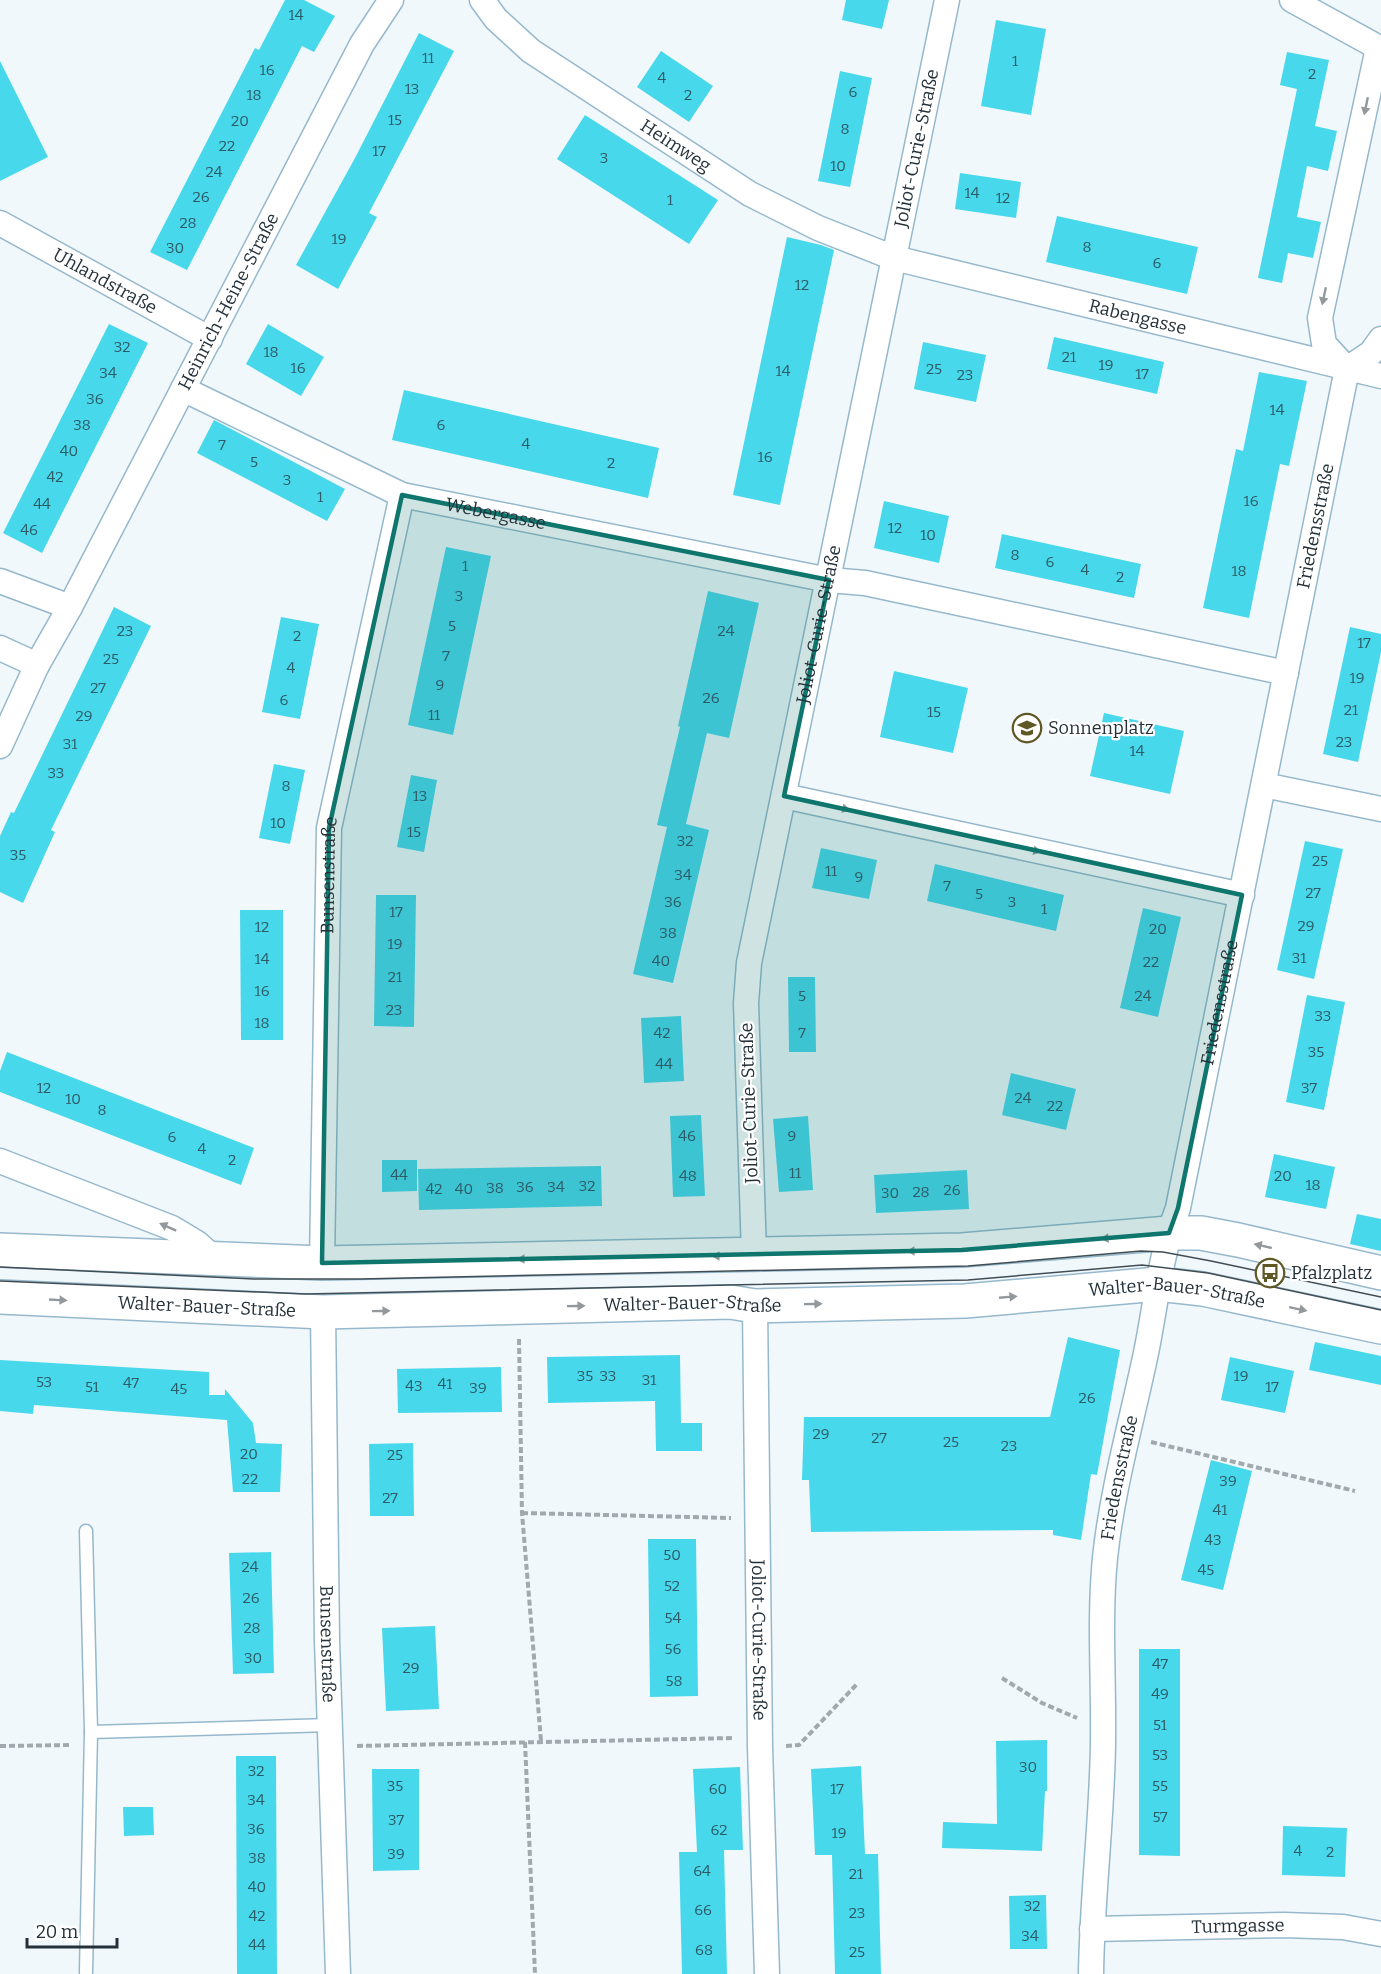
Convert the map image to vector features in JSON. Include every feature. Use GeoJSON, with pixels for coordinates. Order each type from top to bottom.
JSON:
{"type":"FeatureCollection","features":[{"type":"Feature","properties":{"kind":"street","name":"Heinrich-Heine-Straße"},"geometry":{"type":"LineString","coordinates":[[0,746],[38,664],[70,607],[362,44],[391,0]]}},
{"type":"Feature","properties":{"kind":"street","name":"Heimweg"},"geometry":{"type":"LineString","coordinates":[[482,0],[496,19],[531,51],[750,194],[818,228],[894,258]]}},
{"type":"Feature","properties":{"kind":"street","name":"Joliot-Curie-Straße"},"geometry":{"type":"LineString","coordinates":[[754,1255],[746,1003],[749,963],[947,0]]}},
{"type":"Feature","properties":{"kind":"street"},"geometry":{"type":"LineString","coordinates":[[1292,0],[1379,49],[1320,318],[1324,344],[1347,369],[1371,353],[1381,339]]}},
{"type":"Feature","properties":{"kind":"street","name":"Uhlandstraße"},"geometry":{"type":"LineString","coordinates":[[0,223],[210,339]]}},
{"type":"Feature","properties":{"kind":"street","name":"Rabengasse"},"geometry":{"type":"LineString","coordinates":[[894,258],[1381,376]]}},
{"type":"Feature","properties":{"kind":"street","name":"Friedensstraße"},"geometry":{"type":"LineString","coordinates":[[1091,1974],[1103,1745],[1102,1607],[1110,1524],[1152,1324],[1168,1233],[1178,1208],[1347,369]]}},
{"type":"Feature","properties":{"kind":"street","name":"Webergasse"},"geometry":{"type":"LineString","coordinates":[[183,389],[402,495],[829,580]]}},
{"type":"Feature","properties":{"kind":"street","name":"Bunsenstraße"},"geometry":{"type":"LineString","coordinates":[[322,1263],[329,828],[402,495]]}},
{"type":"Feature","properties":{"kind":"street"},"geometry":{"type":"LineString","coordinates":[[829,580],[865,583],[1286,672]]}},
{"type":"Feature","properties":{"kind":"street"},"geometry":{"type":"LineString","coordinates":[[0,581],[70,607]]}},
{"type":"Feature","properties":{"kind":"street"},"geometry":{"type":"LineString","coordinates":[[0,648],[38,664]]}},
{"type":"Feature","properties":{"kind":"street"},"geometry":{"type":"LineString","coordinates":[[1264,785],[1381,809]]}},
{"type":"Feature","properties":{"kind":"street"},"geometry":{"type":"LineString","coordinates":[[784,796],[1242,896]]}},
{"type":"Feature","properties":{"kind":"street"},"geometry":{"type":"LineString","coordinates":[[0,1161],[172,1228],[197,1243],[216,1260]]}},
{"type":"Feature","properties":{"kind":"street"},"geometry":{"type":"LineString","coordinates":[[0,1250],[322,1263],[962,1250],[1168,1233],[1201,1233],[1381,1273]]}},
{"type":"Feature","properties":{"kind":"street","name":"Walter-Bauer-Straße"},"geometry":{"type":"LineString","coordinates":[[0,1297],[323,1312],[730,1302],[755,1306],[965,1300],[1158,1284],[1203,1289],[1381,1327]]}},
{"type":"Feature","properties":{"kind":"street","name":"Joliot-Curie-Straße"},"geometry":{"type":"LineString","coordinates":[[755,1306],[766,1974]]}},
{"type":"Feature","properties":{"kind":"street","name":"Bunsenstraße"},"geometry":{"type":"LineString","coordinates":[[323,1312],[327,1640],[338,1974]]}},
{"type":"Feature","properties":{"kind":"street","name":"Turmgasse"},"geometry":{"type":"LineString","coordinates":[[1092,1929],[1284,1925],[1343,1927],[1381,1934]]}},
{"type":"Feature","properties":{"kind":"lane"},"geometry":{"type":"LineString","coordinates":[[86,1530],[91,1732],[86,1972]]}},
{"type":"Feature","properties":{"kind":"lane"},"geometry":{"type":"LineString","coordinates":[[91,1732],[331,1736]]}},
{"type":"Feature","properties":{"kind":"path"},"geometry":{"type":"LineString","coordinates":[[518,1308],[522,1513],[541,1741]]}},
{"type":"Feature","properties":{"kind":"path"},"geometry":{"type":"LineString","coordinates":[[1128,1437],[1355,1491]]}},
{"type":"Feature","properties":{"kind":"path"},"geometry":{"type":"LineString","coordinates":[[522,1513],[758,1519]]}},
{"type":"Feature","properties":{"kind":"path"},"geometry":{"type":"LineString","coordinates":[[1002,1678],[1042,1702],[1083,1721],[1084,1744],[1103,1745]]}},
{"type":"Feature","properties":{"kind":"path"},"geometry":{"type":"LineString","coordinates":[[331,1736],[525,1742],[761,1742],[799,1745],[858,1683]]}},
{"type":"Feature","properties":{"kind":"path"},"geometry":{"type":"LineString","coordinates":[[525,1742],[535,1974]]}},
{"type":"Feature","properties":{"kind":"path"},"geometry":{"type":"LineString","coordinates":[[0,1746],[90,1745]]}},
{"type":"Feature","properties":{"kind":"highlighted area"},"geometry":{"type":"Polygon","coordinates":[[[402,495],[829,580],[784,796],[1242,895],[1178,1208],[1169,1233],[962,1250],[322,1263],[329,828],[402,495]]]}},
{"type":"Feature","properties":{"kind":"building"},"geometry":{"type":"Polygon","coordinates":[[[285,0],[304,0],[335,16],[314,52],[302,46],[187,270],[150,252],[255,48],[259,50],[285,0]]]}},
{"type":"Feature","properties":{"kind":"building"},"geometry":{"type":"Polygon","coordinates":[[[846,0],[889,0],[882,29],[842,20],[846,0]]]}},
{"type":"Feature","properties":{"kind":"building"},"geometry":{"type":"Polygon","coordinates":[[[996,20],[1046,29],[1031,115],[981,106],[996,20]]]}},
{"type":"Feature","properties":{"kind":"building"},"geometry":{"type":"Polygon","coordinates":[[[419,33],[454,51],[369,213],[377,217],[338,289],[296,265],[355,158],[419,33]]]}},
{"type":"Feature","properties":{"kind":"building"},"geometry":{"type":"Polygon","coordinates":[[[661,51],[713,86],[689,122],[637,87],[661,51]]]}},
{"type":"Feature","properties":{"kind":"building"},"geometry":{"type":"Polygon","coordinates":[[[1287,52],[1329,60],[1315,126],[1337,131],[1328,171],[1307,166],[1297,217],[1321,222],[1313,258],[1288,253],[1282,283],[1258,278],[1297,89],[1280,85],[1287,52]]]}},
{"type":"Feature","properties":{"kind":"building"},"geometry":{"type":"Polygon","coordinates":[[[0,61],[48,157],[0,181],[0,61]]]}},
{"type":"Feature","properties":{"kind":"building"},"geometry":{"type":"Polygon","coordinates":[[[840,71],[872,78],[850,187],[818,181],[840,71]]]}},
{"type":"Feature","properties":{"kind":"building"},"geometry":{"type":"Polygon","coordinates":[[[585,115],[718,200],[689,244],[557,159],[585,115]]]}},
{"type":"Feature","properties":{"kind":"building"},"geometry":{"type":"Polygon","coordinates":[[[960,173],[1021,182],[1016,218],[955,209],[960,173]]]}},
{"type":"Feature","properties":{"kind":"building"},"geometry":{"type":"Polygon","coordinates":[[[1057,216],[1198,247],[1187,294],[1046,262],[1057,216]]]}},
{"type":"Feature","properties":{"kind":"building"},"geometry":{"type":"Polygon","coordinates":[[[787,237],[834,250],[780,505],[733,495],[787,237]]]}},
{"type":"Feature","properties":{"kind":"building"},"geometry":{"type":"Polygon","coordinates":[[[109,324],[148,343],[42,553],[3,533],[109,324]]]}},
{"type":"Feature","properties":{"kind":"building"},"geometry":{"type":"Polygon","coordinates":[[[268,324],[324,357],[301,396],[246,364],[268,324]]]}},
{"type":"Feature","properties":{"kind":"building"},"geometry":{"type":"Polygon","coordinates":[[[1054,337],[1164,362],[1157,394],[1047,369],[1054,337]]]}},
{"type":"Feature","properties":{"kind":"building"},"geometry":{"type":"Polygon","coordinates":[[[923,342],[986,355],[976,402],[914,389],[923,342]]]}},
{"type":"Feature","properties":{"kind":"building"},"geometry":{"type":"Polygon","coordinates":[[[1259,372],[1307,381],[1289,466],[1280,464],[1249,618],[1203,608],[1236,449],[1243,451],[1259,372]]]}},
{"type":"Feature","properties":{"kind":"building"},"geometry":{"type":"Polygon","coordinates":[[[404,390],[659,448],[648,498],[392,440],[404,390]]]}},
{"type":"Feature","properties":{"kind":"building"},"geometry":{"type":"Polygon","coordinates":[[[214,420],[345,489],[327,521],[197,453],[214,420]]]}},
{"type":"Feature","properties":{"kind":"building"},"geometry":{"type":"Polygon","coordinates":[[[884,501],[949,516],[939,563],[874,548],[884,501]]]}},
{"type":"Feature","properties":{"kind":"building"},"geometry":{"type":"Polygon","coordinates":[[[1002,534],[1141,564],[1134,598],[995,568],[1002,534]]]}},
{"type":"Feature","properties":{"kind":"building"},"geometry":{"type":"Polygon","coordinates":[[[446,547],[491,556],[453,735],[408,725],[446,547]]]}},
{"type":"Feature","properties":{"kind":"building"},"geometry":{"type":"Polygon","coordinates":[[[708,591],[759,603],[729,738],[707,733],[686,824],[709,830],[673,983],[633,974],[667,827],[657,825],[708,591]]]}},
{"type":"Feature","properties":{"kind":"building"},"geometry":{"type":"Polygon","coordinates":[[[114,607],[151,626],[51,830],[55,832],[23,903],[0,892],[0,836],[11,812],[14,813],[114,607]]]}},
{"type":"Feature","properties":{"kind":"building"},"geometry":{"type":"Polygon","coordinates":[[[281,617],[319,624],[300,719],[262,712],[281,617]]]}},
{"type":"Feature","properties":{"kind":"building"},"geometry":{"type":"Polygon","coordinates":[[[1350,627],[1381,634],[1381,652],[1358,762],[1323,754],[1350,627]]]}},
{"type":"Feature","properties":{"kind":"building"},"geometry":{"type":"Polygon","coordinates":[[[894,671],[968,688],[953,753],[880,737],[894,671]]]}},
{"type":"Feature","properties":{"kind":"building"},"geometry":{"type":"Polygon","coordinates":[[[1104,713],[1184,731],[1170,794],[1090,776],[1104,713]]]}},
{"type":"Feature","properties":{"kind":"building"},"geometry":{"type":"Polygon","coordinates":[[[274,764],[305,770],[290,844],[259,838],[274,764]]]}},
{"type":"Feature","properties":{"kind":"building"},"geometry":{"type":"Polygon","coordinates":[[[411,775],[437,780],[424,852],[397,847],[411,775]]]}},
{"type":"Feature","properties":{"kind":"building"},"geometry":{"type":"Polygon","coordinates":[[[1305,841],[1343,849],[1314,979],[1277,970],[1305,841]]]}},
{"type":"Feature","properties":{"kind":"building"},"geometry":{"type":"Polygon","coordinates":[[[821,848],[877,860],[869,899],[812,888],[821,848]]]}},
{"type":"Feature","properties":{"kind":"building"},"geometry":{"type":"Polygon","coordinates":[[[935,864],[1064,895],[1056,931],[927,901],[935,864]]]}},
{"type":"Feature","properties":{"kind":"building"},"geometry":{"type":"Polygon","coordinates":[[[376,895],[416,895],[414,1027],[374,1026],[376,895]]]}},
{"type":"Feature","properties":{"kind":"building"},"geometry":{"type":"Polygon","coordinates":[[[1143,908],[1181,917],[1158,1017],[1120,1008],[1143,908]]]}},
{"type":"Feature","properties":{"kind":"building"},"geometry":{"type":"Polygon","coordinates":[[[240,910],[283,910],[283,1040],[241,1040],[240,910]]]}},
{"type":"Feature","properties":{"kind":"building"},"geometry":{"type":"Polygon","coordinates":[[[788,977],[815,977],[816,1052],[789,1052],[788,977]]]}},
{"type":"Feature","properties":{"kind":"building"},"geometry":{"type":"Polygon","coordinates":[[[1307,995],[1345,1002],[1324,1110],[1286,1102],[1307,995]]]}},
{"type":"Feature","properties":{"kind":"building"},"geometry":{"type":"Polygon","coordinates":[[[681,1016],[684,1081],[644,1083],[641,1018],[681,1016]]]}},
{"type":"Feature","properties":{"kind":"building"},"geometry":{"type":"Polygon","coordinates":[[[7,1052],[254,1148],[241,1185],[0,1092],[0,1071],[7,1052]]]}},
{"type":"Feature","properties":{"kind":"building"},"geometry":{"type":"Polygon","coordinates":[[[1011,1073],[1076,1089],[1066,1130],[1002,1115],[1011,1073]]]}},
{"type":"Feature","properties":{"kind":"building"},"geometry":{"type":"Polygon","coordinates":[[[701,1115],[705,1196],[673,1197],[670,1116],[701,1115]]]}},
{"type":"Feature","properties":{"kind":"building"},"geometry":{"type":"Polygon","coordinates":[[[808,1116],[813,1190],[779,1192],[773,1119],[808,1116]]]}},
{"type":"Feature","properties":{"kind":"building"},"geometry":{"type":"Polygon","coordinates":[[[1274,1154],[1335,1167],[1326,1209],[1265,1197],[1274,1154]]]}},
{"type":"Feature","properties":{"kind":"building"},"geometry":{"type":"Polygon","coordinates":[[[382,1160],[417,1160],[417,1191],[382,1192],[382,1160]]]}},
{"type":"Feature","properties":{"kind":"building"},"geometry":{"type":"Polygon","coordinates":[[[601,1166],[602,1206],[419,1210],[418,1169],[601,1166]]]}},
{"type":"Feature","properties":{"kind":"building"},"geometry":{"type":"Polygon","coordinates":[[[967,1170],[969,1209],[876,1213],[874,1175],[967,1170]]]}},
{"type":"Feature","properties":{"kind":"building"},"geometry":{"type":"Polygon","coordinates":[[[1357,1214],[1381,1219],[1381,1251],[1350,1244],[1357,1214]]]}},
{"type":"Feature","properties":{"kind":"building"},"geometry":{"type":"Polygon","coordinates":[[[1068,1337],[1120,1350],[1097,1475],[1091,1474],[1081,1540],[1053,1535],[1053,1530],[811,1532],[809,1480],[802,1480],[804,1417],[1050,1417],[1068,1337]]]}},
{"type":"Feature","properties":{"kind":"building"},"geometry":{"type":"Polygon","coordinates":[[[1315,1342],[1381,1356],[1381,1385],[1309,1370],[1315,1342]]]}},
{"type":"Feature","properties":{"kind":"building"},"geometry":{"type":"Polygon","coordinates":[[[680,1355],[681,1423],[702,1423],[702,1451],[656,1451],[655,1401],[548,1403],[547,1357],[680,1355]]]}},
{"type":"Feature","properties":{"kind":"building"},"geometry":{"type":"Polygon","coordinates":[[[1230,1357],[1294,1371],[1285,1413],[1221,1400],[1230,1357]]]}},
{"type":"Feature","properties":{"kind":"building"},"geometry":{"type":"Polygon","coordinates":[[[0,1360],[209,1372],[209,1395],[225,1395],[225,1389],[253,1423],[256,1443],[282,1444],[280,1492],[233,1492],[227,1420],[34,1405],[33,1414],[0,1411],[0,1360]]]}},
{"type":"Feature","properties":{"kind":"building"},"geometry":{"type":"Polygon","coordinates":[[[501,1367],[502,1412],[398,1413],[397,1369],[501,1367]]]}},
{"type":"Feature","properties":{"kind":"building"},"geometry":{"type":"Polygon","coordinates":[[[413,1443],[414,1516],[370,1516],[369,1444],[413,1443]]]}},
{"type":"Feature","properties":{"kind":"building"},"geometry":{"type":"Polygon","coordinates":[[[1211,1460],[1252,1471],[1223,1590],[1181,1580],[1211,1460]]]}},
{"type":"Feature","properties":{"kind":"building"},"geometry":{"type":"Polygon","coordinates":[[[648,1539],[696,1539],[698,1696],[650,1697],[648,1539]]]}},
{"type":"Feature","properties":{"kind":"building"},"geometry":{"type":"Polygon","coordinates":[[[271,1552],[274,1673],[233,1674],[229,1553],[271,1552]]]}},
{"type":"Feature","properties":{"kind":"building"},"geometry":{"type":"Polygon","coordinates":[[[435,1626],[439,1709],[386,1711],[382,1628],[435,1626]]]}},
{"type":"Feature","properties":{"kind":"building"},"geometry":{"type":"Polygon","coordinates":[[[1139,1649],[1180,1649],[1180,1856],[1139,1855],[1139,1649]]]}},
{"type":"Feature","properties":{"kind":"building"},"geometry":{"type":"Polygon","coordinates":[[[1047,1740],[1047,1791],[1045,1791],[1042,1851],[942,1848],[943,1822],[997,1824],[996,1741],[1047,1740]]]}},
{"type":"Feature","properties":{"kind":"building"},"geometry":{"type":"Polygon","coordinates":[[[236,1756],[276,1756],[277,1974],[237,1974],[236,1756]]]}},
{"type":"Feature","properties":{"kind":"building"},"geometry":{"type":"Polygon","coordinates":[[[861,1766],[865,1854],[878,1854],[881,1974],[835,1974],[832,1855],[815,1855],[811,1769],[861,1766]]]}},
{"type":"Feature","properties":{"kind":"building"},"geometry":{"type":"Polygon","coordinates":[[[740,1767],[743,1850],[724,1850],[727,1974],[682,1974],[679,1852],[697,1852],[693,1769],[740,1767]]]}},
{"type":"Feature","properties":{"kind":"building"},"geometry":{"type":"Polygon","coordinates":[[[372,1769],[419,1769],[419,1870],[373,1871],[372,1769]]]}},
{"type":"Feature","properties":{"kind":"building"},"geometry":{"type":"Polygon","coordinates":[[[123,1807],[153,1807],[154,1835],[124,1836],[123,1807]]]}},
{"type":"Feature","properties":{"kind":"building"},"geometry":{"type":"Polygon","coordinates":[[[1283,1826],[1347,1828],[1345,1877],[1282,1875],[1283,1826]]]}},
{"type":"Feature","properties":{"kind":"building"},"geometry":{"type":"Polygon","coordinates":[[[1046,1895],[1047,1949],[1010,1949],[1009,1896],[1046,1895]]]}},
{"type":"Feature","properties":{"kind":"tram line"},"geometry":{"type":"LineString","coordinates":[[0,1267],[254,1279],[360,1279],[968,1266],[1141,1251],[1163,1252],[1211,1261],[1381,1297]]}},
{"type":"Feature","properties":{"kind":"tram line"},"geometry":{"type":"LineString","coordinates":[[0,1281],[305,1294],[968,1280],[1142,1265],[1208,1273],[1381,1310]]}},
{"type":"Feature","properties":{"kind":"place","name":"Sonnenplatz"},"geometry":{"type":"Point","coordinates":[1027,728]}},
{"type":"Feature","properties":{"kind":"place","name":"Pfalzplatz"},"geometry":{"type":"Point","coordinates":[1270,1273]}}]}
